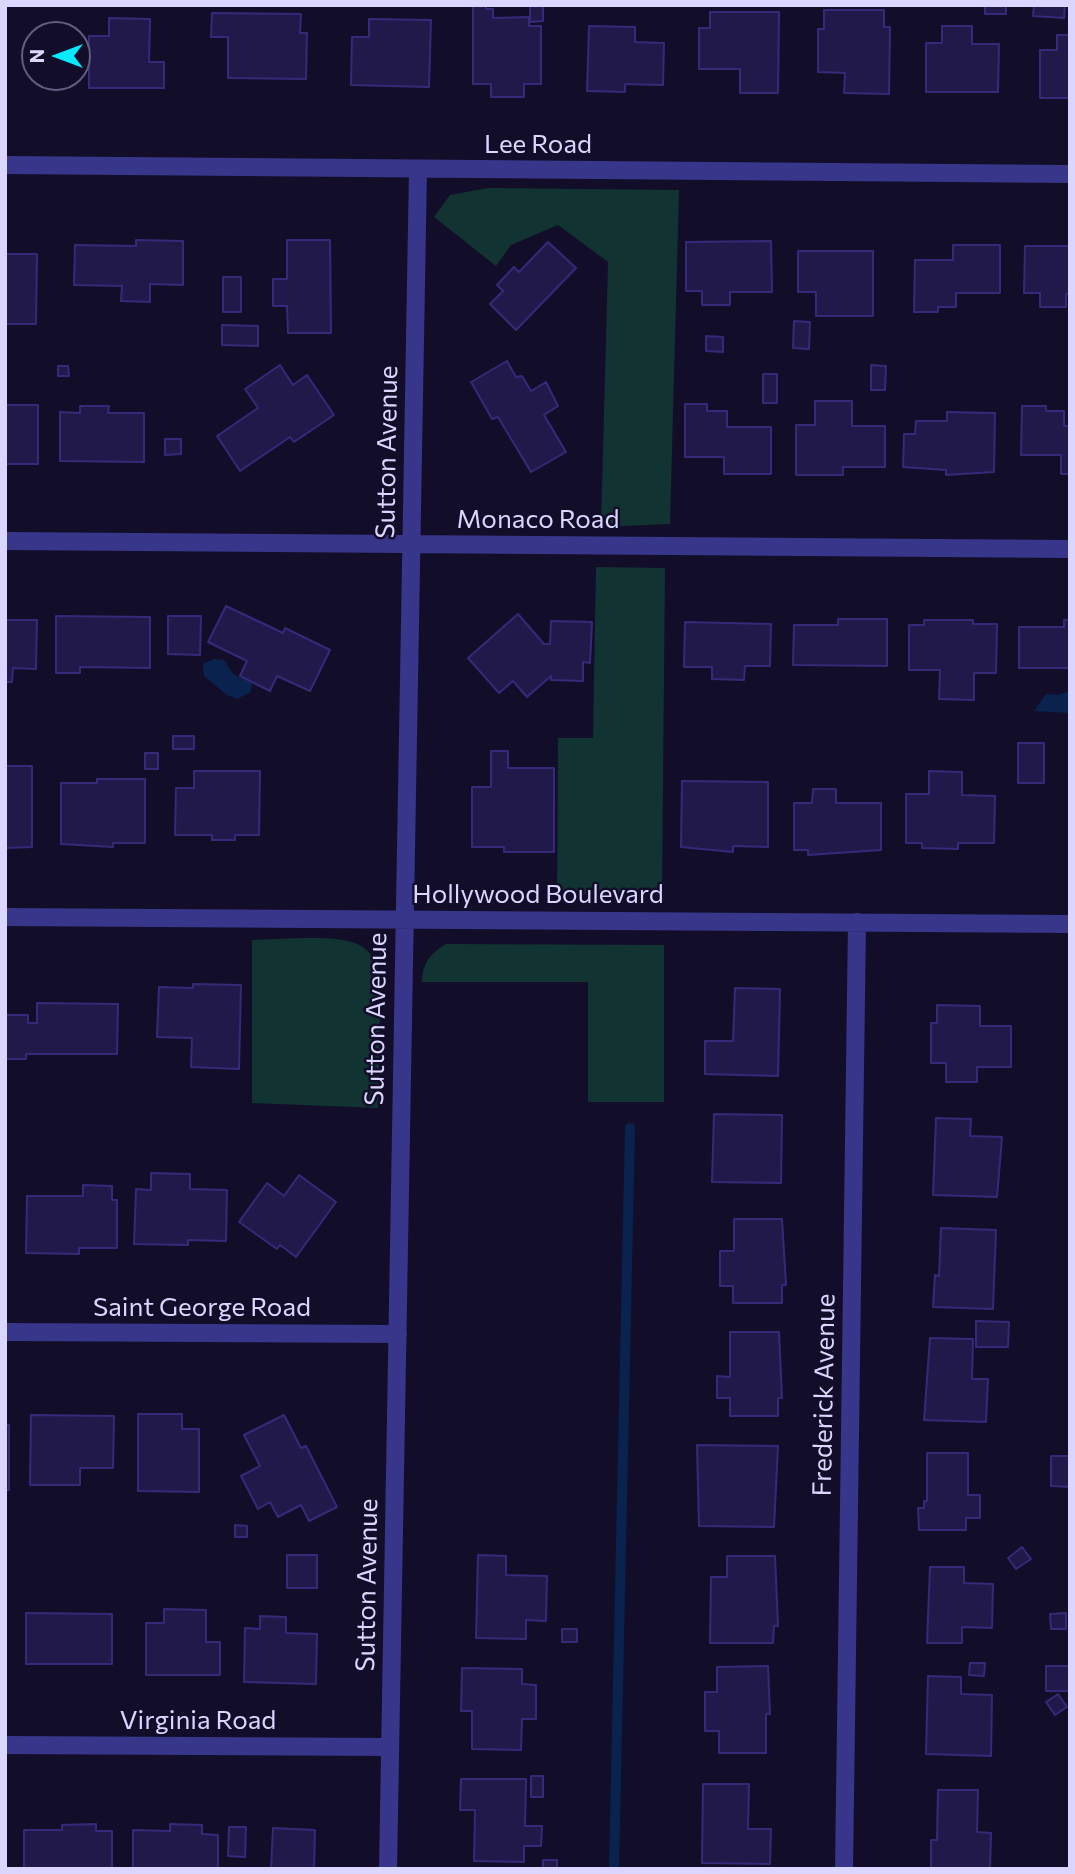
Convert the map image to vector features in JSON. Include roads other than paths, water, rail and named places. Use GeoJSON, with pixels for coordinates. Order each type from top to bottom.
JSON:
{"type":"FeatureCollection","features":[{"type":"Feature","properties":{"kind":"street","name":"Lee Road"},"geometry":{"type":"LineString","coordinates":[[5,165],[1070,174]]}},
{"type":"Feature","properties":{"kind":"street","name":"Sutton Avenue"},"geometry":{"type":"LineString","coordinates":[[388,1869],[418,169]]}},
{"type":"Feature","properties":{"kind":"street","name":"Monaco Road"},"geometry":{"type":"LineString","coordinates":[[5,541],[1070,549]]}},
{"type":"Feature","properties":{"kind":"street","name":"Hollywood Boulevard"},"geometry":{"type":"LineString","coordinates":[[5,917],[1070,924]]}},
{"type":"Feature","properties":{"kind":"street","name":"Frederick Avenue"},"geometry":{"type":"LineString","coordinates":[[844,1869],[857,922]]}},
{"type":"Feature","properties":{"kind":"street","name":"Saint George Road"},"geometry":{"type":"LineString","coordinates":[[5,1332],[398,1335]]}},
{"type":"Feature","properties":{"kind":"street","name":"Virginia Road"},"geometry":{"type":"LineString","coordinates":[[5,1745],[390,1747]]}},
{"type":"Feature","properties":{"kind":"water"},"geometry":{"type":"Polygon","coordinates":[[[214,659],[224,660],[233,674],[252,683],[251,692],[237,699],[227,695],[204,676],[203,664],[214,659]]]}},
{"type":"Feature","properties":{"kind":"water"},"geometry":{"type":"Polygon","coordinates":[[[1070,691],[1070,713],[1034,711],[1046,694],[1058,695],[1070,691]]]}},
{"type":"Feature","properties":{"kind":"waterway"},"geometry":{"type":"LineString","coordinates":[[614,1869],[630,1128]]}}]}
